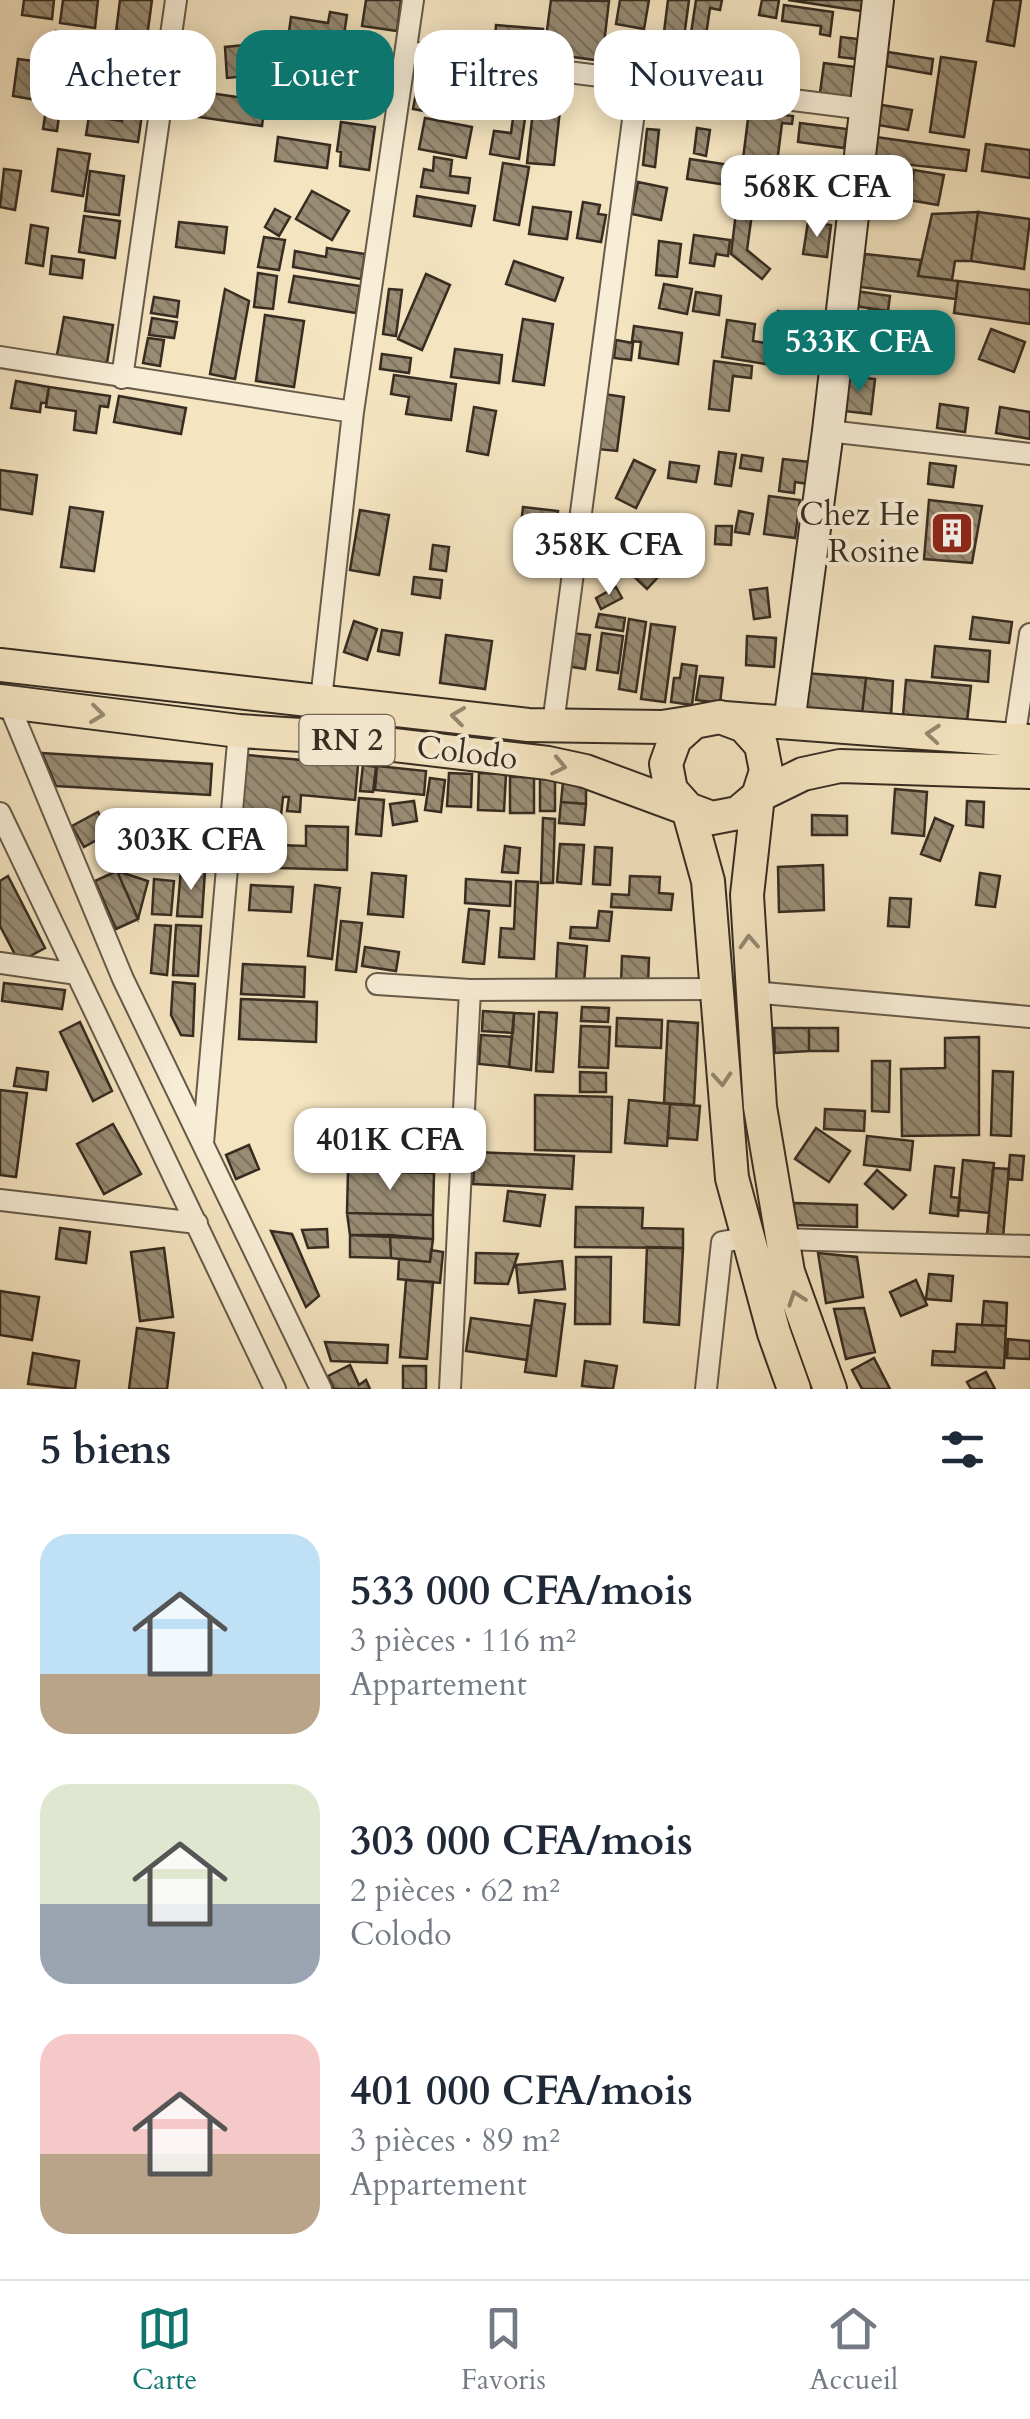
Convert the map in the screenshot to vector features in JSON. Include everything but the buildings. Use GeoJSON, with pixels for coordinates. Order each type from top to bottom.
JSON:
{"type":"FeatureCollection","features":[{"type":"Feature","properties":{"kind":"main road"},"geometry":{"type":"LineString","coordinates":[[790,723],[878,0]]}},
{"type":"Feature","properties":{"kind":"main road","name":"Colodo"},"geometry":{"type":"LineString","coordinates":[[0,664],[528,725],[662,726],[707,720]]}},
{"type":"Feature","properties":{"kind":"main road","name":"Colodo"},"geometry":{"type":"LineString","coordinates":[[4,702],[548,763],[585,771],[688,810]]}},
{"type":"Feature","properties":{"kind":"main road"},"geometry":{"type":"LineString","coordinates":[[794,1389],[746,1238],[732,1178],[708,881],[688,810],[671,790],[666,764],[675,739],[707,720],[744,726],[762,746],[766,771],[758,796],[746,895],[760,1107],[780,1239],[793,1289],[830,1389]]}},
{"type":"Feature","properties":{"kind":"main road","name":"RN 2"},"geometry":{"type":"LineString","coordinates":[[707,720],[1022,741]]}},
{"type":"Feature","properties":{"kind":"main road"},"geometry":{"type":"LineString","coordinates":[[688,810],[712,818],[738,813],[758,796],[803,774],[840,766],[1030,772]]}},
{"type":"Feature","properties":{"kind":"street"},"geometry":{"type":"LineString","coordinates":[[122,378],[176,0]]}},
{"type":"Feature","properties":{"kind":"street"},"geometry":{"type":"LineString","coordinates":[[317,736],[353,412],[413,0]]}},
{"type":"Feature","properties":{"kind":"street"},"geometry":{"type":"LineString","coordinates":[[406,52],[594,76]]}},
{"type":"Feature","properties":{"kind":"street"},"geometry":{"type":"LineString","coordinates":[[800,101],[865,109]]}},
{"type":"Feature","properties":{"kind":"street"},"geometry":{"type":"LineString","coordinates":[[553,724],[633,120]]}},
{"type":"Feature","properties":{"kind":"street"},"geometry":{"type":"LineString","coordinates":[[0,357],[353,412]]}},
{"type":"Feature","properties":{"kind":"street"},"geometry":{"type":"LineString","coordinates":[[828,431],[1030,454]]}},
{"type":"Feature","properties":{"kind":"street"},"geometry":{"type":"LineString","coordinates":[[1022,741],[1030,634]]}},
{"type":"Feature","properties":{"kind":"street"},"geometry":{"type":"LineString","coordinates":[[4,702],[124,979],[322,1389]]}},
{"type":"Feature","properties":{"kind":"street"},"geometry":{"type":"LineString","coordinates":[[203,1147],[239,731]]}},
{"type":"Feature","properties":{"kind":"street"},"geometry":{"type":"LineString","coordinates":[[0,813],[275,1389]]}},
{"type":"Feature","properties":{"kind":"street"},"geometry":{"type":"LineString","coordinates":[[0,963],[77,974]]}},
{"type":"Feature","properties":{"kind":"street"},"geometry":{"type":"LineString","coordinates":[[377,984],[470,990],[716,988]]}},
{"type":"Feature","properties":{"kind":"street"},"geometry":{"type":"LineString","coordinates":[[450,1389],[470,990]]}},
{"type":"Feature","properties":{"kind":"street"},"geometry":{"type":"LineString","coordinates":[[752,992],[1030,1017]]}},
{"type":"Feature","properties":{"kind":"street"},"geometry":{"type":"LineString","coordinates":[[0,1200],[196,1223]]}},
{"type":"Feature","properties":{"kind":"street"},"geometry":{"type":"LineString","coordinates":[[706,1389],[722,1242],[746,1238]]}},
{"type":"Feature","properties":{"kind":"street"},"geometry":{"type":"LineString","coordinates":[[780,1239],[1030,1246]]}},
{"type":"Feature","properties":{"kind":"place","name":"Chez He Rosine"},"geometry":{"type":"Point","coordinates":[952,533]}}]}
